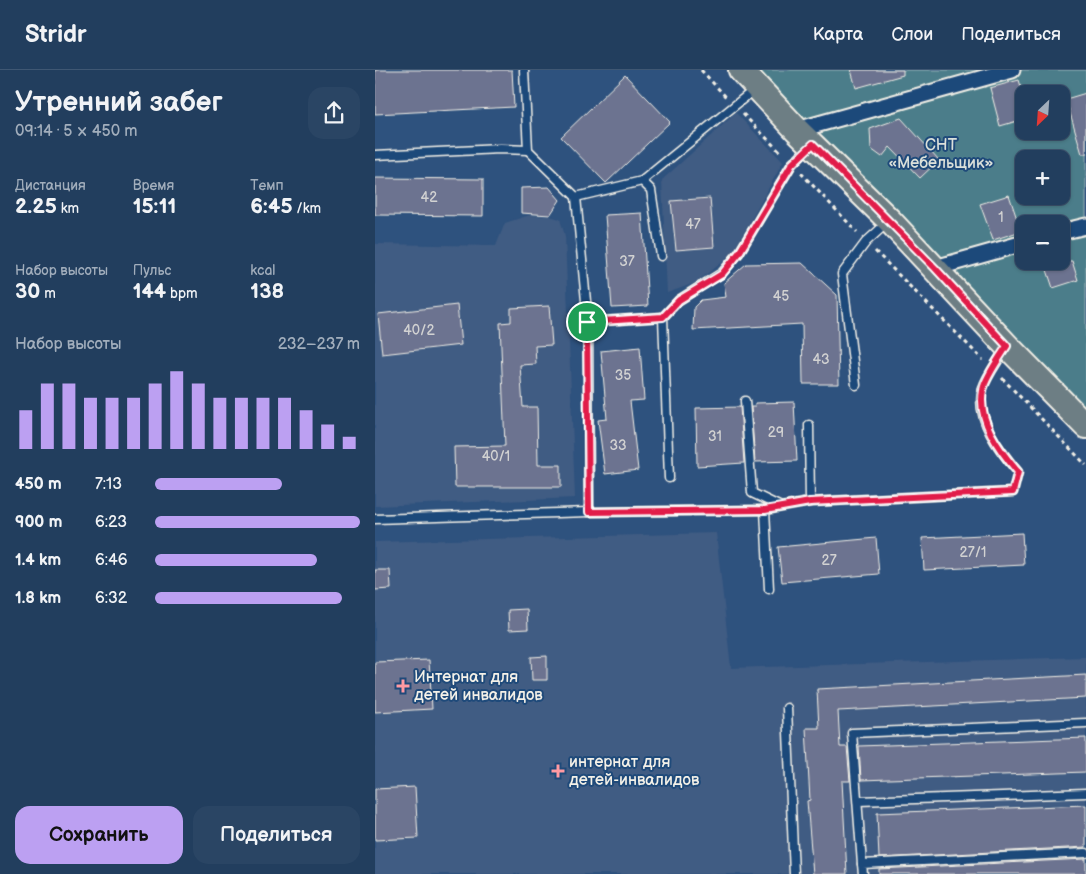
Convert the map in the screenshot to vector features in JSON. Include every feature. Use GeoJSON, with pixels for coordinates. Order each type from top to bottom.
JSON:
{"type":"FeatureCollection","features":[{"type":"Feature","properties":{"kind":"main road"},"geometry":{"type":"LineString","coordinates":[[741,70],[805,137],[890,221],[1007,346],[1082,417]]}},
{"type":"Feature","properties":{"kind":"street"},"geometry":{"type":"LineString","coordinates":[[805,137],[1012,70]]}},
{"type":"Feature","properties":{"kind":"street"},"geometry":{"type":"LineString","coordinates":[[1070,230],[1086,226]]}},
{"type":"Feature","properties":{"kind":"street"},"geometry":{"type":"LineString","coordinates":[[935,268],[1015,246]]}},
{"type":"Feature","properties":{"kind":"lane"},"geometry":{"type":"LineString","coordinates":[[524,70],[528,150]]}},
{"type":"Feature","properties":{"kind":"lane"},"geometry":{"type":"LineString","coordinates":[[576,197],[642,181],[733,104],[757,87]]}},
{"type":"Feature","properties":{"kind":"lane"},"geometry":{"type":"LineString","coordinates":[[587,322],[663,317],[679,300],[722,274],[739,253],[792,164],[805,137]]}},
{"type":"Feature","properties":{"kind":"lane"},"geometry":{"type":"LineString","coordinates":[[375,154],[500,149],[528,150],[576,197],[587,322],[589,512]]}},
{"type":"Feature","properties":{"kind":"lane"},"geometry":{"type":"LineString","coordinates":[[642,181],[651,190],[661,256]]}},
{"type":"Feature","properties":{"kind":"lane"},"geometry":{"type":"LineString","coordinates":[[856,386],[842,274],[866,242],[890,221]]}},
{"type":"Feature","properties":{"kind":"lane"},"geometry":{"type":"LineString","coordinates":[[663,317],[669,478]]}},
{"type":"Feature","properties":{"kind":"lane"},"geometry":{"type":"LineString","coordinates":[[375,519],[589,512],[765,510],[810,502],[1013,492],[1018,472],[1003,455],[983,416],[983,389],[1007,346]]}},
{"type":"Feature","properties":{"kind":"lane"},"geometry":{"type":"LineString","coordinates":[[745,401],[752,493],[779,506]]}},
{"type":"Feature","properties":{"kind":"lane"},"geometry":{"type":"LineString","coordinates":[[809,425],[810,502]]}},
{"type":"Feature","properties":{"kind":"lane"},"geometry":{"type":"LineString","coordinates":[[765,510],[769,589]]}},
{"type":"Feature","properties":{"kind":"lane"},"geometry":{"type":"LineString","coordinates":[[787,708],[795,874]]}},
{"type":"Feature","properties":{"kind":"lane"},"geometry":{"type":"LineString","coordinates":[[863,874],[852,733],[1086,723]]}},
{"type":"Feature","properties":{"kind":"lane"},"geometry":{"type":"LineString","coordinates":[[858,801],[1086,793]]}},
{"type":"Feature","properties":{"kind":"lane"},"geometry":{"type":"LineString","coordinates":[[863,864],[1086,853]]}},
{"type":"Feature","properties":{"kind":"path"},"geometry":{"type":"LineString","coordinates":[[701,70],[866,242],[1086,465]]}},
{"type":"Feature","properties":{"kind":"shaded area"},"geometry":{"type":"Polygon","coordinates":[[[736,113],[783,162],[734,251],[695,283],[667,293],[662,180],[736,113]]]}},
{"type":"Feature","properties":{"kind":"shaded area"},"geometry":{"type":"Polygon","coordinates":[[[530,215],[549,216],[560,219],[565,236],[575,498],[375,506],[375,244],[496,246],[505,223],[530,215]]]}},
{"type":"Feature","properties":{"kind":"shaded area","name":"интернат для детей-инвалидов"},"geometry":{"type":"Polygon","coordinates":[[[716,533],[731,668],[1086,657],[1086,874],[375,874],[375,542],[716,533]]]}},
{"type":"Feature","properties":{"kind":"green space","name":"СНТ «Мебельщик»"},"geometry":{"type":"Polygon","coordinates":[[[741,70],[1086,70],[1086,426],[741,70]]]}},
{"type":"Feature","properties":{"kind":"building"},"geometry":{"type":"Polygon","coordinates":[[[375,70],[512,70],[514,107],[375,114],[375,70]]]}},
{"type":"Feature","properties":{"kind":"building"},"geometry":{"type":"Polygon","coordinates":[[[851,70],[903,70],[903,75],[856,88],[851,70]]]}},
{"type":"Feature","properties":{"kind":"building"},"geometry":{"type":"Polygon","coordinates":[[[625,75],[670,122],[606,183],[561,137],[625,75]]]}},
{"type":"Feature","properties":{"kind":"building"},"geometry":{"type":"Polygon","coordinates":[[[1019,80],[1020,85],[1015,85],[1015,122],[1000,126],[990,88],[1019,80]]]}},
{"type":"Feature","properties":{"kind":"building"},"geometry":{"type":"Polygon","coordinates":[[[1086,93],[1086,154],[1082,154],[1070,113],[1070,98],[1086,93]]]}},
{"type":"Feature","properties":{"kind":"building"},"geometry":{"type":"Polygon","coordinates":[[[901,118],[939,160],[920,178],[890,147],[882,157],[871,149],[870,129],[901,118]]]}},
{"type":"Feature","properties":{"kind":"building"},"geometry":{"type":"Polygon","coordinates":[[[375,178],[483,179],[483,216],[375,215],[375,178]]]}},
{"type":"Feature","properties":{"kind":"building"},"geometry":{"type":"Polygon","coordinates":[[[549,187],[560,200],[550,215],[521,213],[521,188],[549,187]]]}},
{"type":"Feature","properties":{"kind":"building"},"geometry":{"type":"Polygon","coordinates":[[[1009,195],[1016,215],[1015,233],[993,240],[980,204],[1009,195]]]}},
{"type":"Feature","properties":{"kind":"building"},"geometry":{"type":"Polygon","coordinates":[[[710,198],[714,247],[676,250],[671,201],[710,198]]]}},
{"type":"Feature","properties":{"kind":"building"},"geometry":{"type":"Polygon","coordinates":[[[642,213],[648,306],[612,308],[605,215],[642,213]]]}},
{"type":"Feature","properties":{"kind":"building"},"geometry":{"type":"Polygon","coordinates":[[[1070,261],[1072,261],[1078,280],[1053,288],[1047,270],[1070,270],[1070,261]]]}},
{"type":"Feature","properties":{"kind":"building"},"geometry":{"type":"Polygon","coordinates":[[[802,263],[837,295],[839,384],[803,384],[802,324],[693,330],[694,307],[701,300],[726,297],[724,283],[746,264],[802,263]]]}},
{"type":"Feature","properties":{"kind":"building"},"geometry":{"type":"Polygon","coordinates":[[[457,305],[461,345],[382,354],[378,314],[457,305]]]}},
{"type":"Feature","properties":{"kind":"building"},"geometry":{"type":"Polygon","coordinates":[[[549,306],[552,345],[535,346],[536,364],[520,365],[523,407],[537,407],[538,465],[561,465],[561,487],[455,487],[454,447],[505,446],[500,323],[511,322],[511,308],[549,306]]]}},
{"type":"Feature","properties":{"kind":"building"},"geometry":{"type":"Polygon","coordinates":[[[640,347],[644,400],[630,401],[638,470],[605,474],[598,420],[607,419],[601,351],[640,347]]]}},
{"type":"Feature","properties":{"kind":"building"},"geometry":{"type":"Polygon","coordinates":[[[794,402],[797,461],[755,462],[751,407],[755,407],[755,403],[794,402]]]}},
{"type":"Feature","properties":{"kind":"building"},"geometry":{"type":"Polygon","coordinates":[[[740,407],[744,463],[697,466],[696,408],[740,407]]]}},
{"type":"Feature","properties":{"kind":"building"},"geometry":{"type":"Polygon","coordinates":[[[1022,533],[1024,565],[924,570],[922,538],[1022,533]]]}},
{"type":"Feature","properties":{"kind":"building"},"geometry":{"type":"Polygon","coordinates":[[[876,538],[879,574],[782,582],[778,547],[876,538]]]}},
{"type":"Feature","properties":{"kind":"building"},"geometry":{"type":"Polygon","coordinates":[[[375,570],[390,570],[391,589],[375,590],[375,570]]]}},
{"type":"Feature","properties":{"kind":"building"},"geometry":{"type":"Polygon","coordinates":[[[527,609],[528,629],[509,630],[508,610],[527,609]]]}},
{"type":"Feature","properties":{"kind":"building"},"geometry":{"type":"Polygon","coordinates":[[[547,656],[547,680],[532,680],[531,657],[547,656]]]}},
{"type":"Feature","properties":{"kind":"building","name":"Интернат для детей инвалидов"},"geometry":{"type":"Polygon","coordinates":[[[429,660],[432,709],[375,712],[375,662],[429,660]]]}},
{"type":"Feature","properties":{"kind":"building"},"geometry":{"type":"Polygon","coordinates":[[[1086,675],[1086,698],[838,711],[840,747],[847,747],[850,781],[842,781],[847,874],[813,874],[807,801],[810,800],[806,728],[819,728],[817,689],[1086,675]]]}},
{"type":"Feature","properties":{"kind":"building"},"geometry":{"type":"Polygon","coordinates":[[[1086,738],[1086,772],[861,780],[859,746],[1086,738]]]}},
{"type":"Feature","properties":{"kind":"building"},"geometry":{"type":"Polygon","coordinates":[[[415,787],[418,838],[375,840],[375,789],[415,787]]]}},
{"type":"Feature","properties":{"kind":"building"},"geometry":{"type":"Polygon","coordinates":[[[1086,805],[1086,847],[879,858],[877,813],[1086,805]]]}},
{"type":"Feature","properties":{"kind":"building"},"geometry":{"type":"Polygon","coordinates":[[[1086,859],[1086,874],[879,874],[879,869],[1086,859]]]}},
{"type":"Feature","properties":{"kind":"place","name":"Интернат для детей инвалидов"},"geometry":{"type":"Point","coordinates":[403,686]}},
{"type":"Feature","properties":{"kind":"place","name":"интернат для детей-инвалидов"},"geometry":{"type":"Point","coordinates":[558,771]}},
{"type":"Feature","properties":{"kind":"route"},"geometry":{"type":"LineString","coordinates":[[813,144],[890,221],[1007,346],[983,389],[983,416],[1003,455],[1018,472],[1013,492],[875,501],[810,502],[765,510],[589,512],[587,322],[663,317],[679,300],[722,274],[739,253],[792,164],[813,144]]}}]}
